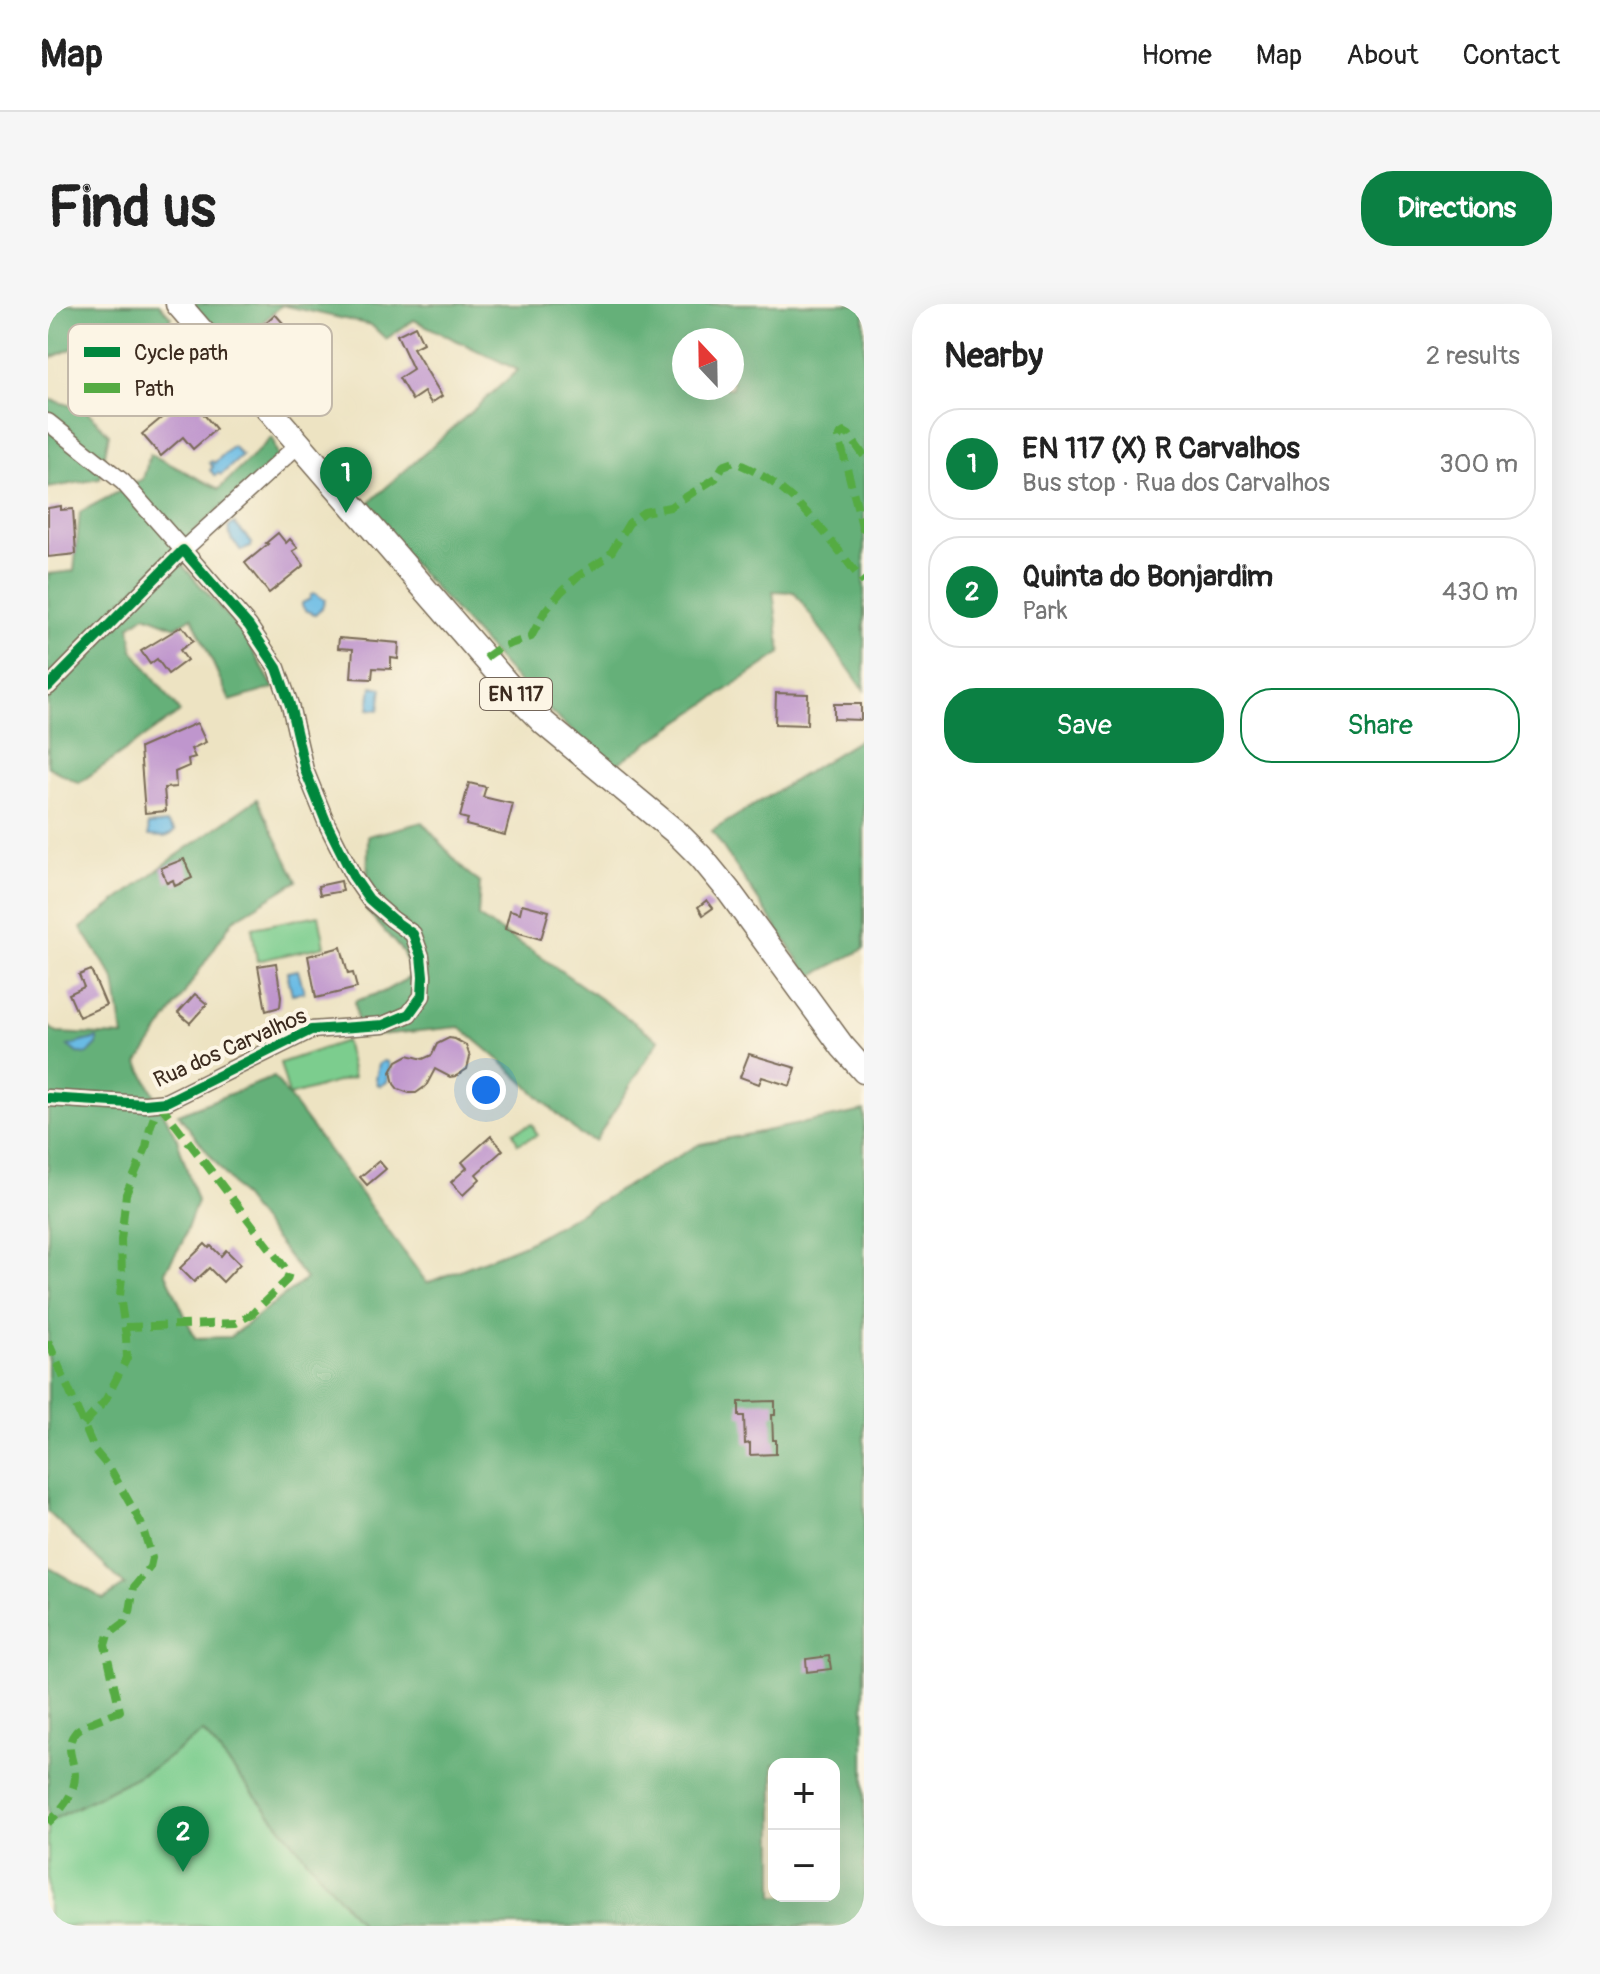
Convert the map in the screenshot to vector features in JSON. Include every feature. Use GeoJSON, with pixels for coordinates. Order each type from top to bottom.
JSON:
{"type":"FeatureCollection","features":[{"type":"Feature","properties":{"kind":"main road","name":"EN 117"},"geometry":{"type":"LineString","coordinates":[[178,304],[195,324]]}},
{"type":"Feature","properties":{"kind":"main road","name":"EN 117"},"geometry":{"type":"LineString","coordinates":[[275,416],[522,701],[701,857],[864,1071]]}},
{"type":"Feature","properties":{"kind":"street","name":"Rua dos Carvalhos"},"geometry":{"type":"LineString","coordinates":[[48,422],[123,482],[249,626],[277,668],[290,705],[305,770],[353,876],[369,899],[413,934],[421,956],[423,976],[422,996],[409,1014],[383,1025],[311,1030],[166,1102],[145,1104],[48,1098]]}},
{"type":"Feature","properties":{"kind":"street"},"geometry":{"type":"LineString","coordinates":[[48,687],[183,550],[299,444]]}},
{"type":"Feature","properties":{"kind":"green space"},"geometry":{"type":"Polygon","coordinates":[[[48,304],[159,304],[171,317],[168,324],[68,324],[68,350],[48,359],[48,304]]]}},
{"type":"Feature","properties":{"kind":"green space"},"geometry":{"type":"Polygon","coordinates":[[[192,304],[864,304],[864,690],[794,592],[773,591],[781,653],[617,764],[608,763],[523,687],[363,508],[518,370],[414,320],[386,339],[371,325],[282,305],[261,324],[207,324],[192,304]]]}},
{"type":"Feature","properties":{"kind":"green space"},"geometry":{"type":"Polygon","coordinates":[[[48,399],[68,405],[68,416],[92,416],[109,434],[100,479],[48,488],[48,399]]]}},
{"type":"Feature","properties":{"kind":"green space"},"geometry":{"type":"Polygon","coordinates":[[[272,437],[278,457],[171,552],[243,634],[274,688],[230,701],[192,617],[176,627],[145,615],[130,626],[133,650],[180,712],[79,783],[48,767],[48,574],[74,571],[80,512],[143,479],[150,454],[219,489],[272,437]]]}},
{"type":"Feature","properties":{"kind":"green space"},"geometry":{"type":"Polygon","coordinates":[[[864,737],[864,949],[810,977],[712,831],[864,737]]]}},
{"type":"Feature","properties":{"kind":"green space"},"geometry":{"type":"Polygon","coordinates":[[[257,799],[297,881],[233,920],[138,1063],[177,1139],[197,1201],[182,1243],[165,1271],[195,1338],[230,1337],[306,1279],[178,1114],[274,1077],[427,1283],[525,1244],[700,1144],[864,1111],[864,1926],[362,1926],[203,1732],[155,1767],[48,1822],[48,1567],[104,1599],[125,1585],[48,1512],[48,1026],[57,1033],[123,1036],[115,980],[81,928],[257,799]]]}},
{"type":"Feature","properties":{"kind":"green space"},"geometry":{"type":"Polygon","coordinates":[[[422,822],[464,870],[480,883],[478,917],[534,952],[659,1040],[595,1141],[580,1135],[460,1027],[359,1037],[355,1001],[383,992],[412,976],[402,951],[367,911],[368,836],[422,822]]]}},
{"type":"Feature","properties":{"kind":"green space"},"geometry":{"type":"Polygon","coordinates":[[[319,915],[325,946],[257,961],[252,928],[319,915]]]}},
{"type":"Feature","properties":{"kind":"green space"},"geometry":{"type":"Polygon","coordinates":[[[345,1041],[354,1077],[289,1096],[280,1063],[345,1041]]]}},
{"type":"Feature","properties":{"kind":"green space"},"geometry":{"type":"Polygon","coordinates":[[[532,1124],[537,1135],[518,1144],[513,1132],[532,1124]]]}},
{"type":"Feature","properties":{"kind":"green space"},"geometry":{"type":"Polygon","coordinates":[[[203,1732],[362,1926],[48,1926],[48,1822],[155,1767],[203,1732]]]}},
{"type":"Feature","properties":{"kind":"water"},"geometry":{"type":"Polygon","coordinates":[[[233,446],[242,456],[221,475],[218,473],[215,476],[209,463],[214,463],[233,446]]]}},
{"type":"Feature","properties":{"kind":"water"},"geometry":{"type":"Polygon","coordinates":[[[234,523],[252,543],[251,547],[241,551],[232,541],[228,528],[234,523]]]}},
{"type":"Feature","properties":{"kind":"water"},"geometry":{"type":"Polygon","coordinates":[[[314,593],[325,600],[315,614],[302,606],[314,593]]]}},
{"type":"Feature","properties":{"kind":"water"},"geometry":{"type":"Polygon","coordinates":[[[372,686],[382,688],[379,710],[369,709],[372,686]]]}},
{"type":"Feature","properties":{"kind":"water"},"geometry":{"type":"Polygon","coordinates":[[[167,823],[175,831],[172,834],[149,836],[148,825],[167,823]]]}},
{"type":"Feature","properties":{"kind":"water"},"geometry":{"type":"Polygon","coordinates":[[[298,970],[304,992],[292,994],[287,972],[298,970]]]}},
{"type":"Feature","properties":{"kind":"water"},"geometry":{"type":"Polygon","coordinates":[[[97,1038],[97,1045],[88,1054],[77,1053],[68,1046],[97,1038]]]}},
{"type":"Feature","properties":{"kind":"water"},"geometry":{"type":"Polygon","coordinates":[[[384,1061],[390,1067],[387,1082],[381,1086],[376,1078],[379,1064],[384,1061]]]}},
{"type":"Feature","properties":{"kind":"building"},"geometry":{"type":"Polygon","coordinates":[[[275,314],[283,323],[282,324],[264,324],[275,314]]]}},
{"type":"Feature","properties":{"kind":"building"},"geometry":{"type":"Polygon","coordinates":[[[415,326],[423,343],[413,348],[442,396],[431,403],[424,392],[412,400],[399,378],[413,369],[397,335],[415,326]]]}},
{"type":"Feature","properties":{"kind":"building"},"geometry":{"type":"Polygon","coordinates":[[[164,416],[205,416],[216,429],[193,449],[183,437],[161,456],[142,434],[164,416]]]}},
{"type":"Feature","properties":{"kind":"building"},"geometry":{"type":"Polygon","coordinates":[[[61,506],[61,510],[73,509],[76,554],[48,557],[48,508],[61,506]]]}},
{"type":"Feature","properties":{"kind":"building"},"geometry":{"type":"Polygon","coordinates":[[[278,533],[286,543],[290,539],[298,548],[293,551],[304,565],[269,593],[245,563],[278,533]]]}},
{"type":"Feature","properties":{"kind":"building"},"geometry":{"type":"Polygon","coordinates":[[[182,626],[193,641],[180,650],[187,660],[168,674],[157,659],[150,664],[141,651],[182,626]]]}},
{"type":"Feature","properties":{"kind":"building"},"geometry":{"type":"Polygon","coordinates":[[[339,638],[399,643],[398,659],[391,658],[391,669],[373,668],[372,679],[351,678],[353,649],[338,648],[339,638]]]}},
{"type":"Feature","properties":{"kind":"building"},"geometry":{"type":"Polygon","coordinates":[[[776,693],[808,694],[807,725],[775,724],[776,693]]]}},
{"type":"Feature","properties":{"kind":"building"},"geometry":{"type":"Polygon","coordinates":[[[834,704],[861,704],[861,720],[834,719],[834,704]]]}},
{"type":"Feature","properties":{"kind":"building"},"geometry":{"type":"Polygon","coordinates":[[[197,723],[206,742],[191,749],[195,757],[188,759],[189,766],[175,772],[176,787],[164,788],[166,811],[145,813],[140,748],[197,723]]]}},
{"type":"Feature","properties":{"kind":"building"},"geometry":{"type":"Polygon","coordinates":[[[469,783],[486,787],[483,797],[513,804],[505,835],[466,825],[468,819],[460,817],[469,783]]]}},
{"type":"Feature","properties":{"kind":"building"},"geometry":{"type":"Polygon","coordinates":[[[184,859],[192,878],[175,886],[173,880],[167,883],[161,868],[184,859]]]}},
{"type":"Feature","properties":{"kind":"building"},"geometry":{"type":"Polygon","coordinates":[[[341,881],[343,891],[320,895],[318,886],[341,881]]]}},
{"type":"Feature","properties":{"kind":"building"},"geometry":{"type":"Polygon","coordinates":[[[707,900],[713,908],[703,915],[698,907],[707,900]]]}},
{"type":"Feature","properties":{"kind":"building"},"geometry":{"type":"Polygon","coordinates":[[[522,904],[549,911],[541,939],[505,929],[510,910],[520,913],[522,904]]]}},
{"type":"Feature","properties":{"kind":"building"},"geometry":{"type":"Polygon","coordinates":[[[341,947],[348,974],[353,973],[357,988],[316,998],[308,956],[341,947]]]}},
{"type":"Feature","properties":{"kind":"building"},"geometry":{"type":"Polygon","coordinates":[[[276,963],[280,1007],[266,1011],[258,966],[276,963]]]}},
{"type":"Feature","properties":{"kind":"building"},"geometry":{"type":"Polygon","coordinates":[[[91,970],[106,1005],[79,1017],[69,994],[84,987],[79,975],[91,970]]]}},
{"type":"Feature","properties":{"kind":"building"},"geometry":{"type":"Polygon","coordinates":[[[195,994],[207,1004],[190,1023],[178,1013],[195,994]]]}},
{"type":"Feature","properties":{"kind":"building"},"geometry":{"type":"Polygon","coordinates":[[[449,1038],[466,1045],[470,1057],[467,1069],[450,1077],[435,1069],[426,1086],[416,1093],[398,1089],[391,1072],[397,1061],[408,1055],[423,1059],[432,1055],[437,1044],[449,1038]]]}},
{"type":"Feature","properties":{"kind":"building"},"geometry":{"type":"Polygon","coordinates":[[[749,1054],[796,1068],[790,1086],[762,1077],[759,1084],[740,1077],[749,1054]]]}},
{"type":"Feature","properties":{"kind":"building"},"geometry":{"type":"Polygon","coordinates":[[[491,1136],[503,1150],[476,1174],[480,1179],[463,1195],[451,1182],[467,1168],[462,1162],[491,1136]]]}},
{"type":"Feature","properties":{"kind":"building"},"geometry":{"type":"Polygon","coordinates":[[[379,1161],[386,1169],[367,1185],[360,1177],[379,1161]]]}},
{"type":"Feature","properties":{"kind":"building"},"geometry":{"type":"Polygon","coordinates":[[[205,1244],[221,1256],[226,1250],[240,1264],[223,1282],[209,1268],[194,1282],[180,1268],[205,1244]]]}},
{"type":"Feature","properties":{"kind":"building"},"geometry":{"type":"Polygon","coordinates":[[[775,1401],[775,1415],[772,1415],[776,1454],[750,1455],[750,1443],[745,1444],[744,1416],[739,1416],[739,1402],[775,1401]]]}},
{"type":"Feature","properties":{"kind":"building"},"geometry":{"type":"Polygon","coordinates":[[[829,1656],[831,1669],[807,1672],[806,1659],[829,1656]]]}},
{"type":"Feature","properties":{"kind":"marked path"},"geometry":{"type":"LineString","coordinates":[[864,456],[849,435],[841,434],[839,438],[864,533]]}},
{"type":"Feature","properties":{"kind":"marked path"},"geometry":{"type":"LineString","coordinates":[[485,658],[499,648],[531,637],[545,611],[562,591],[578,576],[609,556],[629,523],[644,512],[670,507],[716,478],[723,466],[734,462],[755,472],[791,498],[822,530],[864,583]]}},
{"type":"Feature","properties":{"kind":"marked path"},"geometry":{"type":"LineString","coordinates":[[125,1327],[236,1323],[252,1314],[287,1280],[289,1273],[159,1103]]}},
{"type":"Feature","properties":{"kind":"marked path"},"geometry":{"type":"LineString","coordinates":[[83,1425],[105,1401],[127,1358],[120,1296],[126,1194],[146,1148],[159,1103]]}},
{"type":"Feature","properties":{"kind":"marked path"},"geometry":{"type":"LineString","coordinates":[[48,1341],[95,1451],[111,1470],[141,1523],[152,1558],[150,1567],[134,1587],[130,1612],[124,1623],[108,1635],[105,1645],[120,1711],[96,1720],[75,1733],[70,1743],[75,1775],[73,1789],[48,1823]]}},
{"type":"Feature","properties":{"kind":"cycle path"},"geometry":{"type":"LineString","coordinates":[[48,687],[183,550],[249,626],[277,668],[290,705],[305,770],[327,824],[353,876],[369,899],[413,934],[421,956],[423,976],[422,996],[409,1014],[383,1025],[311,1030],[166,1102],[145,1104],[48,1098]]}},
{"type":"Feature","properties":{"kind":"place","name":"EN 117 (X) R Carvalhos"},"geometry":{"type":"Point","coordinates":[346,513]}},
{"type":"Feature","properties":{"kind":"place","name":"Quinta do Bonjardim"},"geometry":{"type":"Point","coordinates":[183,1872]}}]}
